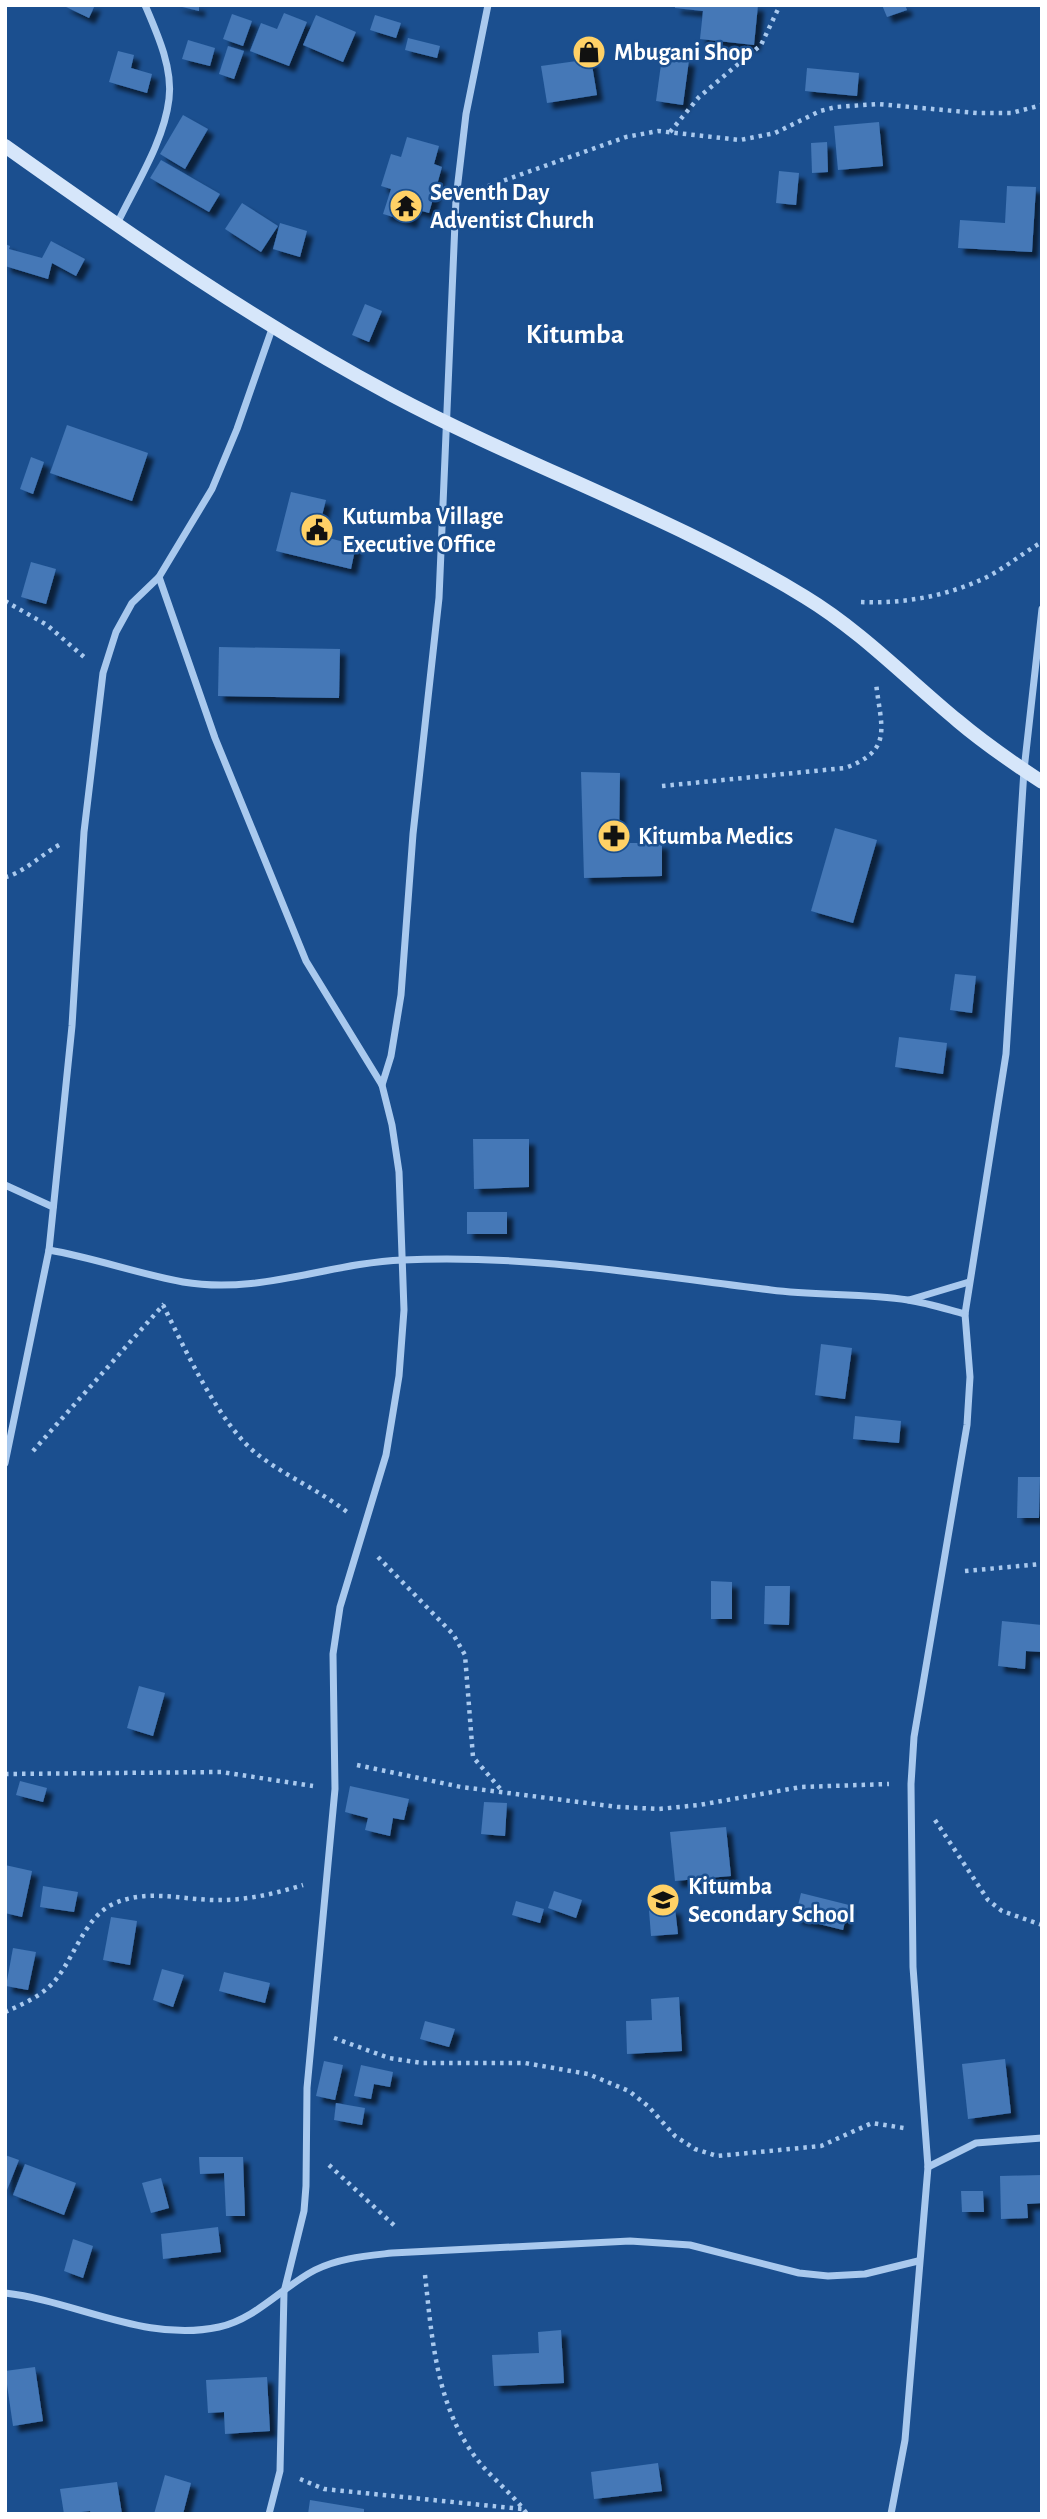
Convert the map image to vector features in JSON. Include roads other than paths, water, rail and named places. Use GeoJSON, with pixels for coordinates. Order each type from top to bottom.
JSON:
{"type":"FeatureCollection","features":[{"type":"Feature","properties":{"kind":"street"},"geometry":{"type":"LineString","coordinates":[[116,225],[158,137],[169,99],[168,70],[145,5]]}},
{"type":"Feature","properties":{"kind":"street"},"geometry":{"type":"LineString","coordinates":[[382,1085],[396,1030],[410,901],[413,834],[439,598],[444,421],[455,271],[456,199],[466,114],[488,5]]}},
{"type":"Feature","properties":{"kind":"street"},"geometry":{"type":"LineString","coordinates":[[5,146],[116,225],[273,325],[390,394],[751,566],[809,599],[871,644],[959,722],[1042,782]]}},
{"type":"Feature","properties":{"kind":"street"},"geometry":{"type":"LineString","coordinates":[[5,1463],[50,1250],[72,1026],[85,832],[103,673],[116,632],[132,603],[159,576],[212,489],[237,429],[273,325]]}},
{"type":"Feature","properties":{"kind":"street"},"geometry":{"type":"LineString","coordinates":[[159,576],[215,738],[306,961],[382,1085],[392,1125],[399,1172],[404,1310],[393,1417],[386,1455],[340,1607],[333,1654],[335,1788],[311,2030],[304,2211],[284,2292],[280,2471],[269,2514]]}},
{"type":"Feature","properties":{"kind":"street"},"geometry":{"type":"LineString","coordinates":[[891,2514],[905,2440],[928,2167],[913,1967],[911,1784],[915,1737],[967,1424],[970,1377],[965,1314],[1006,1054],[1024,770],[1042,609]]}},
{"type":"Feature","properties":{"kind":"street"},"geometry":{"type":"LineString","coordinates":[[5,1185],[53,1207]]}},
{"type":"Feature","properties":{"kind":"street"},"geometry":{"type":"LineString","coordinates":[[50,1250],[90,1257],[183,1282],[226,1284],[284,1281],[367,1263],[403,1260],[518,1260],[776,1291],[909,1300],[965,1314]]}},
{"type":"Feature","properties":{"kind":"street"},"geometry":{"type":"LineString","coordinates":[[909,1300],[968,1282]]}},
{"type":"Feature","properties":{"kind":"street"},"geometry":{"type":"LineString","coordinates":[[928,2167],[976,2143],[1014,2137],[1042,2138]]}},
{"type":"Feature","properties":{"kind":"street"},"geometry":{"type":"LineString","coordinates":[[5,2293],[50,2300],[141,2326],[187,2330],[220,2327],[244,2317],[315,2270],[354,2257],[630,2241],[690,2245],[799,2273],[828,2276],[864,2274],[918,2261]]}},
{"type":"Feature","properties":{"kind":"place","name":"Mbugani Shop"},"geometry":{"type":"Point","coordinates":[589,52]}},
{"type":"Feature","properties":{"kind":"place","name":"Seventh Day Adventist Church"},"geometry":{"type":"Point","coordinates":[406,206]}},
{"type":"Feature","properties":{"kind":"place","name":"Kutumba Village Executive Office"},"geometry":{"type":"Point","coordinates":[317,530]}},
{"type":"Feature","properties":{"kind":"place","name":"Kitumba Medics"},"geometry":{"type":"Point","coordinates":[614,836]}},
{"type":"Feature","properties":{"kind":"place","name":"Kitumba Secondary School"},"geometry":{"type":"Point","coordinates":[663,1900]}},
{"type":"Feature","properties":{"kind":"district","name":"Kitumba"},"geometry":{"type":"Point","coordinates":[575,333]}}]}
